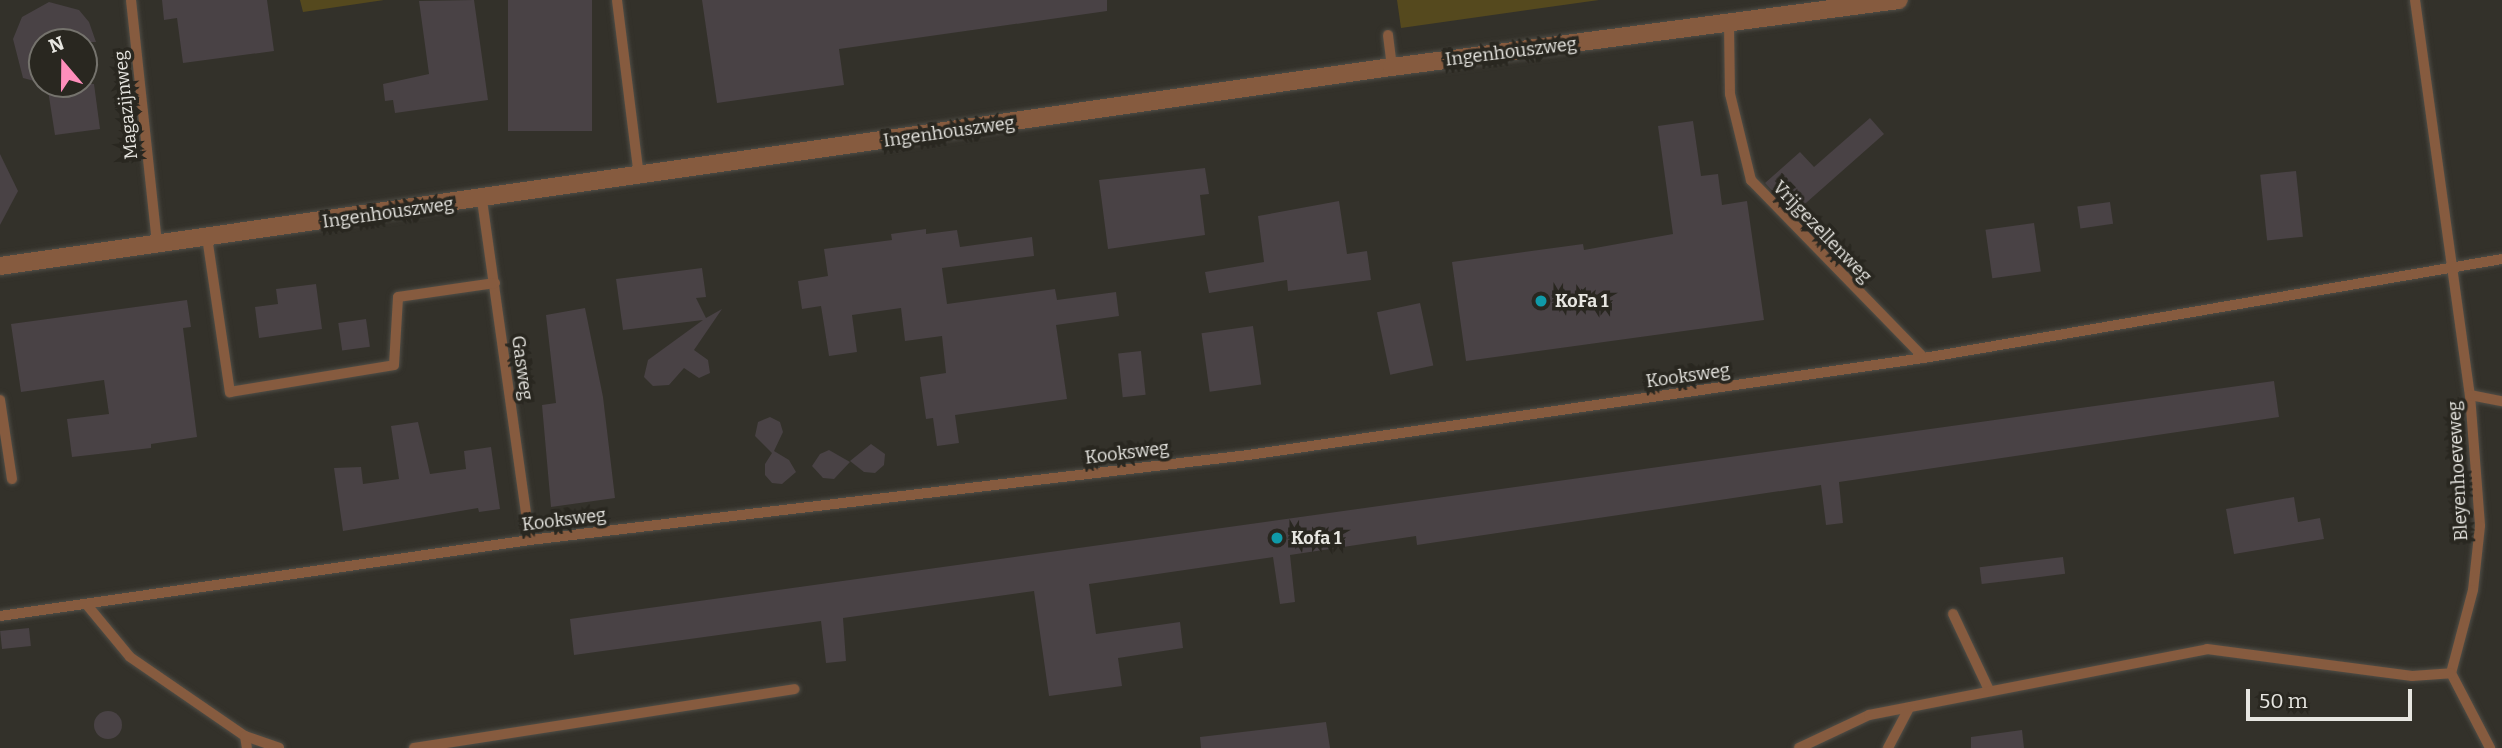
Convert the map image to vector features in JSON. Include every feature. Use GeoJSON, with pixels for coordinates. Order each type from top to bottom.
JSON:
{"type":"FeatureCollection","features":[{"type":"Feature","properties":{"kind":"street","name":"Ingenhouszweg"},"geometry":{"type":"LineString","coordinates":[[0,266],[482,200],[1392,67],[1899,0]]}},
{"type":"Feature","properties":{"kind":"lane","name":"Magazijnweg"},"geometry":{"type":"LineString","coordinates":[[131,0],[157,245]]}},
{"type":"Feature","properties":{"kind":"lane"},"geometry":{"type":"LineString","coordinates":[[617,0],[640,177]]}},
{"type":"Feature","properties":{"kind":"lane","name":"Bleyenhoeveweg"},"geometry":{"type":"LineString","coordinates":[[2415,0],[2470,396],[2480,526],[2470,601],[2451,673]]}},
{"type":"Feature","properties":{"kind":"lane","name":"Vrijgezellenweg"},"geometry":{"type":"LineString","coordinates":[[1729,23],[1730,94],[1751,180],[1924,358]]}},
{"type":"Feature","properties":{"kind":"lane"},"geometry":{"type":"LineString","coordinates":[[1388,35],[1392,67]]}},
{"type":"Feature","properties":{"kind":"lane","name":"Gasweg"},"geometry":{"type":"LineString","coordinates":[[482,200],[530,540]]}},
{"type":"Feature","properties":{"kind":"lane"},"geometry":{"type":"LineString","coordinates":[[207,237],[230,392],[394,365],[397,297],[495,283]]}},
{"type":"Feature","properties":{"kind":"lane"},"geometry":{"type":"LineString","coordinates":[[2452,265],[2502,259]]}},
{"type":"Feature","properties":{"kind":"lane","name":"Kooksweg"},"geometry":{"type":"LineString","coordinates":[[0,616],[530,540],[1248,455],[1924,358],[2452,265]]}},
{"type":"Feature","properties":{"kind":"lane"},"geometry":{"type":"LineString","coordinates":[[2470,396],[2502,401]]}},
{"type":"Feature","properties":{"kind":"lane"},"geometry":{"type":"LineString","coordinates":[[0,400],[12,480]]}},
{"type":"Feature","properties":{"kind":"lane"},"geometry":{"type":"LineString","coordinates":[[87,605],[130,657],[245,736],[279,748]]}},
{"type":"Feature","properties":{"kind":"lane"},"geometry":{"type":"LineString","coordinates":[[1953,614],[1989,690]]}},
{"type":"Feature","properties":{"kind":"lane"},"geometry":{"type":"LineString","coordinates":[[1799,748],[1845,723],[1989,690],[2207,649],[2412,676],[2451,673],[2490,748]]}},
{"type":"Feature","properties":{"kind":"lane"},"geometry":{"type":"LineString","coordinates":[[414,748],[794,689]]}},
{"type":"Feature","properties":{"kind":"lane"},"geometry":{"type":"LineString","coordinates":[[1888,747],[1909,708]]}},
{"type":"Feature","properties":{"kind":"lane"},"geometry":{"type":"LineString","coordinates":[[245,736],[247,748]]}},
{"type":"Feature","properties":{"kind":"shaded area"},"geometry":{"type":"Polygon","coordinates":[[[300,0],[384,0],[303,12],[300,0]]]}},
{"type":"Feature","properties":{"kind":"shaded area"},"geometry":{"type":"Polygon","coordinates":[[[1397,0],[1599,0],[1401,28],[1397,0]]]}},
{"type":"Feature","properties":{"kind":"building"},"geometry":{"type":"Polygon","coordinates":[[[162,0],[267,0],[274,51],[183,63],[177,18],[164,20],[162,0]]]}},
{"type":"Feature","properties":{"kind":"building"},"geometry":{"type":"Polygon","coordinates":[[[474,0],[488,100],[395,113],[393,100],[385,101],[383,84],[429,74],[419,1],[474,0]]]}},
{"type":"Feature","properties":{"kind":"building"},"geometry":{"type":"Polygon","coordinates":[[[508,0],[592,0],[592,131],[508,131],[508,0]]]}},
{"type":"Feature","properties":{"kind":"building"},"geometry":{"type":"Polygon","coordinates":[[[702,0],[1107,0],[1107,11],[839,49],[844,85],[717,103],[702,0]]]}},
{"type":"Feature","properties":{"kind":"building"},"geometry":{"type":"Polygon","coordinates":[[[49,2],[79,10],[91,28],[28,28],[28,79],[23,78],[13,39],[22,17],[49,2]]]}},
{"type":"Feature","properties":{"kind":"building"},"geometry":{"type":"Polygon","coordinates":[[[49,98],[96,98],[100,129],[55,135],[49,98]]]}},
{"type":"Feature","properties":{"kind":"building"},"geometry":{"type":"Polygon","coordinates":[[[1870,118],[1884,134],[1798,210],[1781,191],[1776,195],[1765,183],[1800,152],[1814,167],[1870,118]]]}},
{"type":"Feature","properties":{"kind":"building"},"geometry":{"type":"Polygon","coordinates":[[[1693,121],[1701,176],[1718,174],[1722,205],[1747,201],[1764,320],[1466,361],[1452,262],[1583,244],[1584,250],[1673,234],[1658,126],[1693,121]]]}},
{"type":"Feature","properties":{"kind":"building"},"geometry":{"type":"Polygon","coordinates":[[[0,154],[18,191],[0,225],[0,154]]]}},
{"type":"Feature","properties":{"kind":"building"},"geometry":{"type":"Polygon","coordinates":[[[1205,168],[1209,194],[1200,195],[1205,235],[1108,249],[1099,180],[1205,168]]]}},
{"type":"Feature","properties":{"kind":"building"},"geometry":{"type":"Polygon","coordinates":[[[2296,171],[2303,237],[2267,240],[2260,175],[2296,171]]]}},
{"type":"Feature","properties":{"kind":"building"},"geometry":{"type":"Polygon","coordinates":[[[1339,201],[1347,254],[1367,251],[1371,280],[1288,291],[1287,280],[1209,293],[1205,272],[1264,262],[1258,216],[1339,201]]]}},
{"type":"Feature","properties":{"kind":"building"},"geometry":{"type":"Polygon","coordinates":[[[2110,202],[2113,224],[2080,228],[2077,207],[2110,202]]]}},
{"type":"Feature","properties":{"kind":"building"},"geometry":{"type":"Polygon","coordinates":[[[2034,223],[2041,272],[1992,278],[1985,230],[2034,223]]]}},
{"type":"Feature","properties":{"kind":"building"},"geometry":{"type":"Polygon","coordinates":[[[926,229],[926,234],[957,230],[960,247],[1032,237],[1034,256],[942,268],[947,304],[1055,289],[1057,300],[1116,292],[1119,316],[1056,325],[1067,399],[955,415],[959,443],[937,446],[933,418],[926,419],[920,377],[946,373],[942,336],[905,341],[901,308],[852,315],[857,352],[829,356],[821,306],[802,309],[798,281],[828,276],[824,249],[892,240],[891,234],[926,229]]]}},
{"type":"Feature","properties":{"kind":"building"},"geometry":{"type":"Polygon","coordinates":[[[702,268],[706,297],[696,298],[706,318],[722,309],[694,350],[708,360],[710,373],[699,378],[684,368],[669,385],[653,386],[644,377],[648,360],[703,320],[623,330],[616,279],[702,268]]]}},
{"type":"Feature","properties":{"kind":"building"},"geometry":{"type":"Polygon","coordinates":[[[316,284],[322,329],[259,338],[255,307],[278,304],[276,289],[316,284]]]}},
{"type":"Feature","properties":{"kind":"building"},"geometry":{"type":"Polygon","coordinates":[[[187,300],[191,327],[183,328],[197,437],[151,444],[151,448],[72,457],[67,419],[109,414],[104,380],[21,392],[11,324],[187,300]]]}},
{"type":"Feature","properties":{"kind":"building"},"geometry":{"type":"Polygon","coordinates":[[[1420,303],[1433,366],[1390,375],[1377,312],[1420,303]]]}},
{"type":"Feature","properties":{"kind":"building"},"geometry":{"type":"Polygon","coordinates":[[[585,308],[603,397],[615,498],[551,507],[542,405],[556,403],[546,315],[585,308]]]}},
{"type":"Feature","properties":{"kind":"building"},"geometry":{"type":"Polygon","coordinates":[[[366,319],[370,347],[342,351],[338,323],[366,319]]]}},
{"type":"Feature","properties":{"kind":"building"},"geometry":{"type":"Polygon","coordinates":[[[1253,326],[1261,384],[1210,392],[1202,333],[1253,326]]]}},
{"type":"Feature","properties":{"kind":"building"},"geometry":{"type":"Polygon","coordinates":[[[1141,351],[1146,395],[1123,397],[1118,353],[1141,351]]]}},
{"type":"Feature","properties":{"kind":"building","name":"Kofa 1"},"geometry":{"type":"Polygon","coordinates":[[[2274,381],[2279,417],[1839,482],[1843,523],[1826,525],[1821,485],[1417,545],[1416,536],[1290,555],[1295,602],[1280,604],[1273,557],[1089,584],[1096,634],[1180,622],[1183,648],[1118,658],[1122,686],[1049,696],[1034,591],[843,618],[846,661],[826,663],[821,621],[574,655],[570,619],[2274,381]]]}},
{"type":"Feature","properties":{"kind":"building"},"geometry":{"type":"Polygon","coordinates":[[[770,417],[780,422],[783,432],[774,451],[789,460],[796,472],[782,484],[772,483],[765,475],[765,464],[772,453],[755,436],[758,422],[770,417]]]}},
{"type":"Feature","properties":{"kind":"building"},"geometry":{"type":"Polygon","coordinates":[[[418,422],[430,474],[466,469],[464,451],[491,447],[500,509],[479,512],[478,508],[343,531],[334,468],[361,467],[363,484],[399,479],[391,426],[418,422]]]}},
{"type":"Feature","properties":{"kind":"building"},"geometry":{"type":"Polygon","coordinates":[[[871,444],[885,454],[884,465],[875,473],[864,472],[850,461],[871,444]]]}},
{"type":"Feature","properties":{"kind":"building"},"geometry":{"type":"Polygon","coordinates":[[[829,450],[850,462],[834,479],[823,478],[812,466],[820,454],[829,450]]]}},
{"type":"Feature","properties":{"kind":"building"},"geometry":{"type":"Polygon","coordinates":[[[2294,497],[2298,522],[2320,518],[2324,539],[2234,554],[2226,509],[2294,497]]]}},
{"type":"Feature","properties":{"kind":"building"},"geometry":{"type":"Polygon","coordinates":[[[2063,557],[2065,574],[1982,584],[1980,567],[2063,557]]]}},
{"type":"Feature","properties":{"kind":"building"},"geometry":{"type":"Polygon","coordinates":[[[29,628],[31,646],[2,649],[0,631],[29,628]]]}},
{"type":"Feature","properties":{"kind":"building"},"geometry":{"type":"Polygon","coordinates":[[[108,711],[118,715],[122,725],[118,735],[108,739],[98,735],[94,725],[98,715],[108,711]]]}},
{"type":"Feature","properties":{"kind":"building"},"geometry":{"type":"Polygon","coordinates":[[[1326,722],[1330,748],[1201,748],[1200,737],[1326,722]]]}},
{"type":"Feature","properties":{"kind":"building"},"geometry":{"type":"Polygon","coordinates":[[[2022,730],[2024,748],[1971,748],[1971,737],[2022,730]]]}},
{"type":"Feature","properties":{"kind":"place","name":"KoFa 1"},"geometry":{"type":"Point","coordinates":[1541,301]}},
{"type":"Feature","properties":{"kind":"place","name":"Kofa 1"},"geometry":{"type":"Point","coordinates":[1277,538]}}]}
